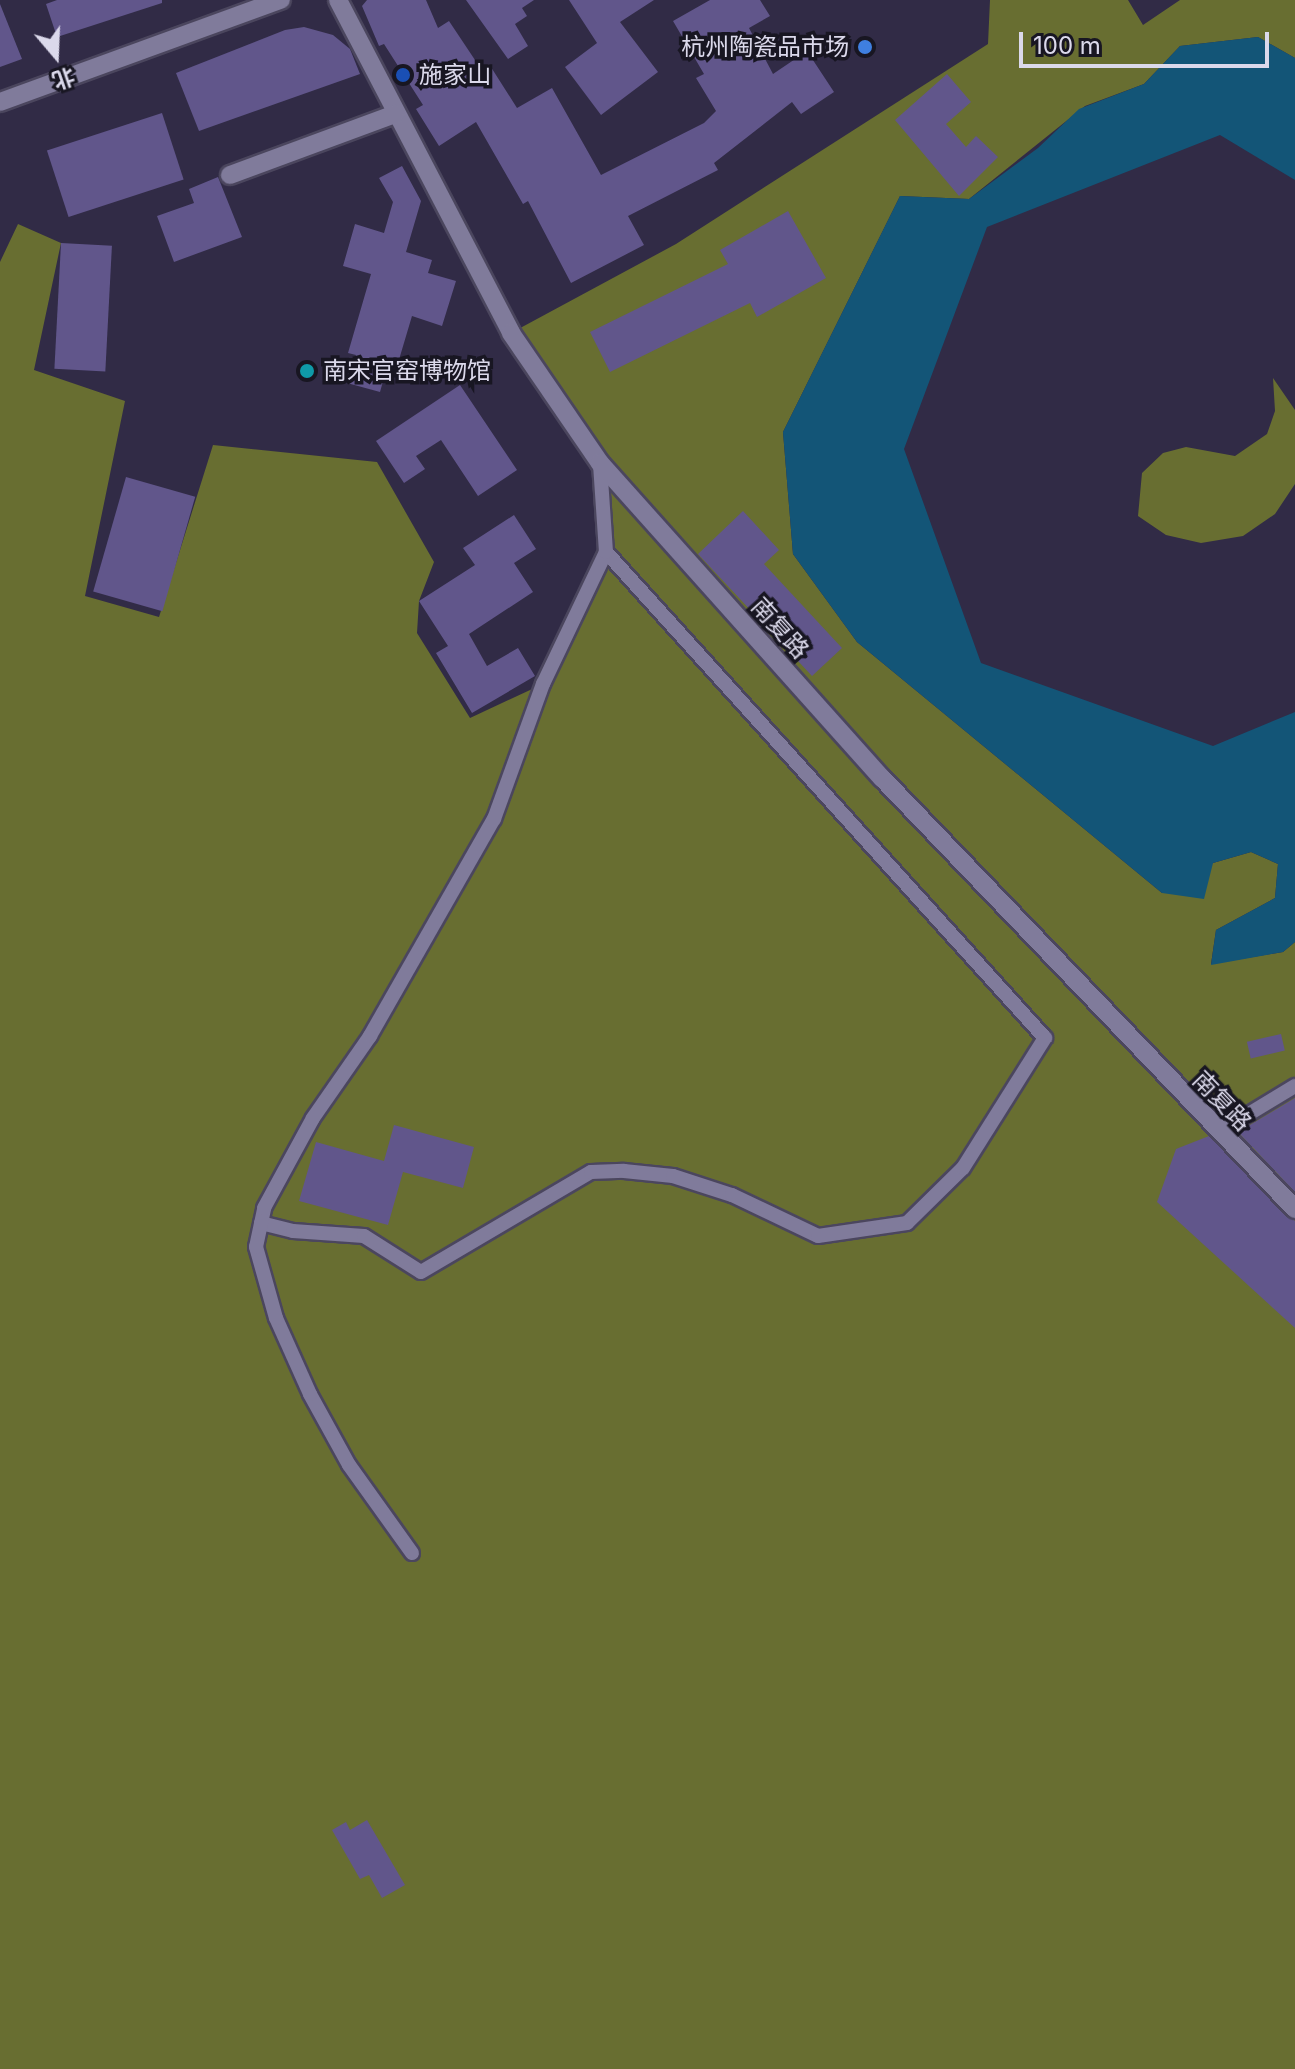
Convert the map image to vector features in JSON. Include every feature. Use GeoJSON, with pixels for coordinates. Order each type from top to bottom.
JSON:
{"type":"FeatureCollection","features":[{"type":"Feature","properties":{"kind":"street"},"geometry":{"type":"LineString","coordinates":[[0,102],[281,0]]}},
{"type":"Feature","properties":{"kind":"street","name":"南复路"},"geometry":{"type":"LineString","coordinates":[[338,0],[511,333],[600,463],[882,778],[1295,1209]]}},
{"type":"Feature","properties":{"kind":"street"},"geometry":{"type":"LineString","coordinates":[[230,175],[395,114]]}},
{"type":"Feature","properties":{"kind":"street"},"geometry":{"type":"LineString","coordinates":[[412,1553],[349,1465],[310,1394],[276,1318],[256,1247],[261,1223],[313,1118],[370,1036],[494,819],[543,684],[606,552],[600,463]]}},
{"type":"Feature","properties":{"kind":"street"},"geometry":{"type":"LineString","coordinates":[[261,1223],[293,1231],[364,1236],[421,1272],[591,1172],[624,1171],[673,1176],[732,1195],[818,1236],[907,1223],[963,1168],[1045,1038],[606,552]]}},
{"type":"Feature","properties":{"kind":"street"},"geometry":{"type":"LineString","coordinates":[[1219,1132],[1295,1086]]}},
{"type":"Feature","properties":{"kind":"green space"},"geometry":{"type":"Polygon","coordinates":[[[990,0],[1128,0],[1143,25],[1180,0],[1295,0],[1295,58],[1258,37],[1180,46],[1144,84],[1085,106],[969,199],[900,196],[783,432],[793,554],[857,642],[1162,893],[1213,863],[1251,852],[1278,864],[1275,898],[1216,930],[1211,964],[1283,952],[1295,942],[1295,2069],[0,2069],[0,262],[18,224],[61,243],[34,370],[125,401],[85,596],[159,617],[213,445],[377,462],[434,562],[419,601],[417,633],[470,718],[543,684],[606,552],[600,463],[511,333],[676,244],[988,44],[990,0]]]}},
{"type":"Feature","properties":{"kind":"green space"},"geometry":{"type":"Polygon","coordinates":[[[1273,378],[1295,410],[1295,484],[1275,514],[1243,536],[1201,543],[1166,535],[1138,516],[1142,473],[1163,453],[1186,447],[1235,456],[1267,434],[1275,411],[1273,378]]]}},
{"type":"Feature","properties":{"kind":"water"},"geometry":{"type":"Polygon","coordinates":[[[1258,37],[1295,58],[1295,180],[1220,135],[987,227],[904,449],[981,663],[1213,746],[1295,712],[1295,942],[1283,952],[1211,965],[1216,930],[1275,898],[1278,864],[1251,852],[1213,863],[1204,899],[1162,893],[857,642],[793,554],[783,432],[900,196],[969,199],[1038,148],[1079,109],[1144,84],[1180,46],[1258,37]]]}},
{"type":"Feature","properties":{"kind":"building"},"geometry":{"type":"Polygon","coordinates":[[[57,0],[162,0],[162,3],[57,37],[46,4],[57,0]]]}},
{"type":"Feature","properties":{"kind":"building"},"geometry":{"type":"Polygon","coordinates":[[[367,0],[426,0],[438,28],[449,21],[481,69],[489,64],[517,108],[552,88],[601,175],[704,123],[716,111],[696,78],[704,74],[673,21],[710,0],[760,0],[770,16],[749,28],[773,74],[807,51],[834,92],[801,114],[792,102],[714,163],[718,170],[628,216],[644,245],[571,283],[528,201],[523,204],[476,122],[439,146],[416,109],[423,105],[384,44],[379,46],[362,6],[367,0]]]}},
{"type":"Feature","properties":{"kind":"building"},"geometry":{"type":"Polygon","coordinates":[[[466,0],[534,0],[522,8],[527,16],[515,24],[528,46],[508,59],[466,0]]]}},
{"type":"Feature","properties":{"kind":"building"},"geometry":{"type":"Polygon","coordinates":[[[569,0],[654,0],[620,22],[658,72],[601,115],[565,67],[597,43],[569,0]]]}},
{"type":"Feature","properties":{"kind":"building"},"geometry":{"type":"Polygon","coordinates":[[[0,4],[22,59],[0,67],[0,4]]]}},
{"type":"Feature","properties":{"kind":"building"},"geometry":{"type":"Polygon","coordinates":[[[304,27],[333,35],[350,49],[360,74],[199,131],[176,73],[285,30],[304,27]]]}},
{"type":"Feature","properties":{"kind":"building"},"geometry":{"type":"Polygon","coordinates":[[[947,74],[971,102],[946,124],[966,147],[976,136],[998,157],[959,196],[895,120],[947,74]]]}},
{"type":"Feature","properties":{"kind":"building"},"geometry":{"type":"Polygon","coordinates":[[[162,113],[184,180],[69,217],[47,150],[162,113]]]}},
{"type":"Feature","properties":{"kind":"building"},"geometry":{"type":"Polygon","coordinates":[[[402,166],[421,201],[406,252],[432,260],[428,273],[456,281],[442,326],[412,316],[398,363],[389,360],[380,392],[347,383],[356,355],[348,353],[371,274],[343,266],[355,224],[384,233],[393,202],[379,178],[402,166]]]}},
{"type":"Feature","properties":{"kind":"building"},"geometry":{"type":"Polygon","coordinates":[[[218,177],[242,237],[174,262],[157,216],[194,203],[189,189],[218,177]]]}},
{"type":"Feature","properties":{"kind":"building"},"geometry":{"type":"Polygon","coordinates":[[[788,211],[826,278],[757,317],[750,303],[610,372],[590,332],[728,264],[720,250],[788,211]]]}},
{"type":"Feature","properties":{"kind":"building"},"geometry":{"type":"Polygon","coordinates":[[[61,243],[112,246],[105,371],[54,369],[61,243]]]}},
{"type":"Feature","properties":{"kind":"building"},"geometry":{"type":"Polygon","coordinates":[[[460,385],[517,470],[478,496],[441,440],[416,456],[425,469],[404,483],[376,441],[460,385]]]}},
{"type":"Feature","properties":{"kind":"building"},"geometry":{"type":"Polygon","coordinates":[[[126,477],[195,497],[162,611],[93,591],[126,477]]]}},
{"type":"Feature","properties":{"kind":"building"},"geometry":{"type":"Polygon","coordinates":[[[743,511],[779,550],[764,564],[842,648],[812,676],[698,554],[743,511]]]}},
{"type":"Feature","properties":{"kind":"building"},"geometry":{"type":"Polygon","coordinates":[[[514,515],[536,549],[514,563],[533,592],[469,634],[487,666],[518,648],[535,676],[472,713],[436,653],[448,646],[419,601],[475,565],[463,548],[514,515]]]}},
{"type":"Feature","properties":{"kind":"building"},"geometry":{"type":"Polygon","coordinates":[[[1281,1034],[1285,1051],[1251,1058],[1247,1042],[1281,1034]]]}},
{"type":"Feature","properties":{"kind":"building"},"geometry":{"type":"Polygon","coordinates":[[[1295,1098],[1295,1192],[1238,1132],[1295,1098]]]}},
{"type":"Feature","properties":{"kind":"building"},"geometry":{"type":"Polygon","coordinates":[[[394,1125],[474,1147],[463,1188],[403,1172],[388,1225],[299,1201],[316,1142],[384,1161],[394,1125]]]}},
{"type":"Feature","properties":{"kind":"building"},"geometry":{"type":"Polygon","coordinates":[[[1209,1136],[1295,1221],[1295,1328],[1157,1202],[1176,1149],[1209,1136]]]}},
{"type":"Feature","properties":{"kind":"building"},"geometry":{"type":"Polygon","coordinates":[[[367,1820],[405,1885],[382,1898],[369,1875],[360,1879],[332,1830],[346,1822],[350,1830],[367,1820]]]}},
{"type":"Feature","properties":{"kind":"place","name":"杭州陶瓷品市场"},"geometry":{"type":"Point","coordinates":[865,47]}},
{"type":"Feature","properties":{"kind":"place","name":"施家山"},"geometry":{"type":"Point","coordinates":[403,75]}},
{"type":"Feature","properties":{"kind":"place","name":"南宋官窑博物馆"},"geometry":{"type":"Point","coordinates":[307,371]}}]}
